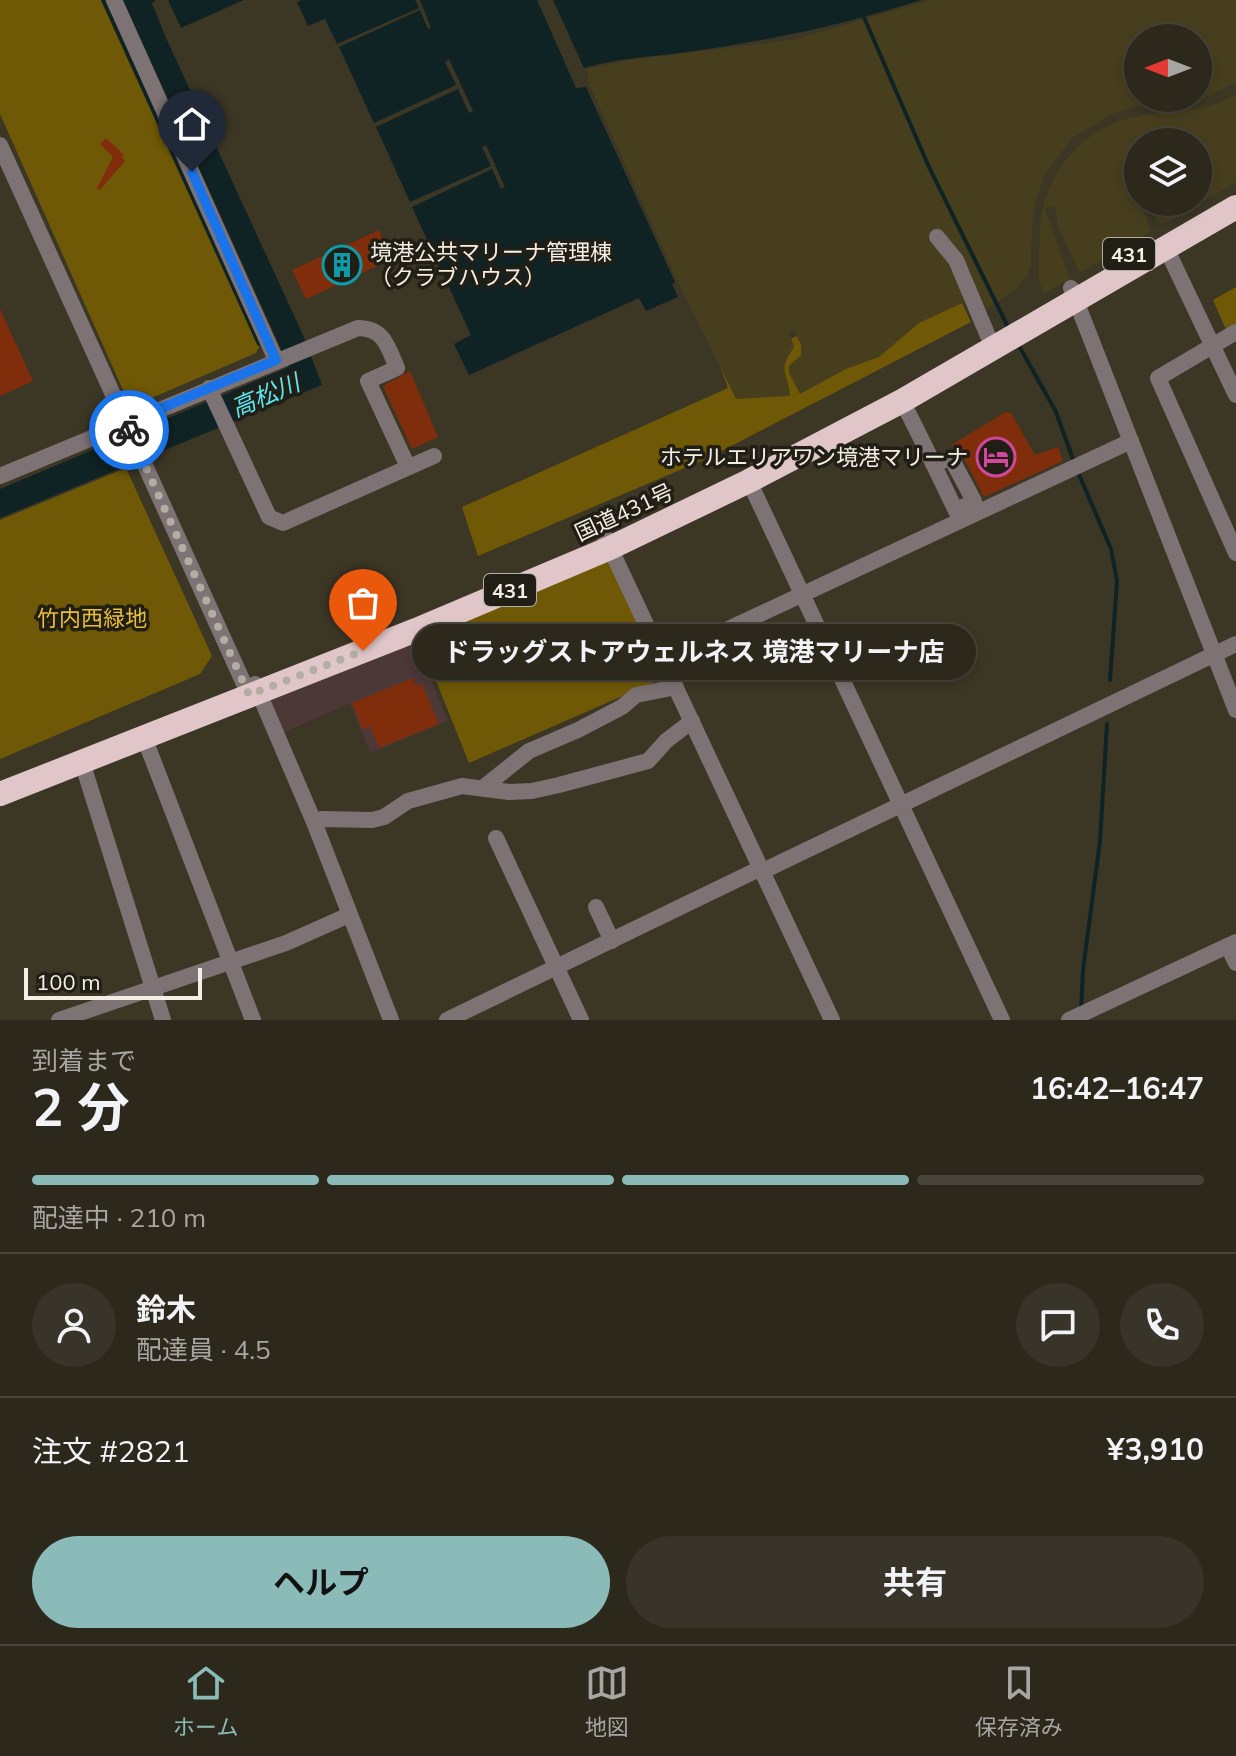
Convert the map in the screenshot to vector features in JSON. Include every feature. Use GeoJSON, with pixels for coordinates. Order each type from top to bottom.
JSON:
{"type":"FeatureCollection","features":[{"type":"Feature","properties":{"kind":"highway","name":"国道431号"},"geometry":{"type":"LineString","coordinates":[[607,542],[1025,323],[1236,192]]}},
{"type":"Feature","properties":{"kind":"highway","name":"国道431号"},"geometry":{"type":"LineString","coordinates":[[1074,294],[1166,248],[1236,207]]}},
{"type":"Feature","properties":{"kind":"highway","name":"国道431号"},"geometry":{"type":"LineString","coordinates":[[0,794],[144,737],[251,686],[480,589],[607,542],[749,481],[902,401],[994,337]]}},
{"type":"Feature","properties":{"kind":"highway","name":"国道431号"},"geometry":{"type":"LineString","coordinates":[[0,778],[251,686]]}},
{"type":"Feature","properties":{"kind":"street"},"geometry":{"type":"LineString","coordinates":[[114,0],[280,359]]}},
{"type":"Feature","properties":{"kind":"street"},"geometry":{"type":"LineString","coordinates":[[0,145],[142,460],[314,822],[391,1020]]}},
{"type":"Feature","properties":{"kind":"street"},"geometry":{"type":"LineString","coordinates":[[937,237],[956,260],[994,337]]}},
{"type":"Feature","properties":{"kind":"street"},"geometry":{"type":"LineString","coordinates":[[1166,248],[1236,395]]}},
{"type":"Feature","properties":{"kind":"street"},"geometry":{"type":"LineString","coordinates":[[1074,294],[1236,710]]}},
{"type":"Feature","properties":{"kind":"street"},"geometry":{"type":"LineString","coordinates":[[0,476],[128,429],[212,394],[307,347],[358,328],[371,328],[382,334],[397,368],[368,381],[408,467]]}},
{"type":"Feature","properties":{"kind":"street"},"geometry":{"type":"LineString","coordinates":[[1236,332],[1158,378],[1236,553]]}},
{"type":"Feature","properties":{"kind":"street"},"geometry":{"type":"LineString","coordinates":[[212,394],[269,517],[275,522],[283,523],[434,456]]}},
{"type":"Feature","properties":{"kind":"street"},"geometry":{"type":"LineString","coordinates":[[902,401],[933,464]]}},
{"type":"Feature","properties":{"kind":"street"},"geometry":{"type":"LineString","coordinates":[[664,659],[1131,441]]}},
{"type":"Feature","properties":{"kind":"street"},"geometry":{"type":"LineString","coordinates":[[749,481],[1002,1020]]}},
{"type":"Feature","properties":{"kind":"street"},"geometry":{"type":"LineString","coordinates":[[607,542],[832,1020]]}},
{"type":"Feature","properties":{"kind":"street"},"geometry":{"type":"LineString","coordinates":[[447,1020],[1236,644]]}},
{"type":"Feature","properties":{"kind":"street"},"geometry":{"type":"LineString","coordinates":[[484,787],[529,751],[622,707],[636,695],[676,687]]}},
{"type":"Feature","properties":{"kind":"street"},"geometry":{"type":"LineString","coordinates":[[314,822],[322,819],[372,820],[384,817],[408,801],[445,789],[484,787],[509,792],[532,791],[648,761],[666,741],[692,721]]}},
{"type":"Feature","properties":{"kind":"street"},"geometry":{"type":"LineString","coordinates":[[144,737],[253,1020]]}},
{"type":"Feature","properties":{"kind":"street"},"geometry":{"type":"LineString","coordinates":[[82,762],[163,1020]]}},
{"type":"Feature","properties":{"kind":"street"},"geometry":{"type":"LineString","coordinates":[[496,838],[581,1020]]}},
{"type":"Feature","properties":{"kind":"street"},"geometry":{"type":"LineString","coordinates":[[596,907],[612,941]]}},
{"type":"Feature","properties":{"kind":"street"},"geometry":{"type":"LineString","coordinates":[[59,1020],[286,943],[349,915]]}},
{"type":"Feature","properties":{"kind":"street"},"geometry":{"type":"LineString","coordinates":[[1078,1016],[1232,944],[1236,963]]}},
{"type":"Feature","properties":{"kind":"shaded area"},"geometry":{"type":"Polygon","coordinates":[[[416,642],[448,721],[370,753],[350,703],[278,735],[268,701],[416,642]]]}},
{"type":"Feature","properties":{"kind":"green space"},"geometry":{"type":"Polygon","coordinates":[[[0,0],[106,0],[261,343],[256,353],[147,400],[123,390],[0,114],[0,0]]]}},
{"type":"Feature","properties":{"kind":"green space"},"geometry":{"type":"Polygon","coordinates":[[[947,271],[971,322],[708,458],[478,556],[462,507],[728,388],[721,369],[947,271]]]}},
{"type":"Feature","properties":{"kind":"green space"},"geometry":{"type":"Polygon","coordinates":[[[1236,287],[1236,329],[1228,334],[1213,300],[1236,287]]]}},
{"type":"Feature","properties":{"kind":"green space","name":"竹内西緑地"},"geometry":{"type":"Polygon","coordinates":[[[126,468],[212,656],[200,674],[0,759],[0,520],[126,468]]]}},
{"type":"Feature","properties":{"kind":"green space"},"geometry":{"type":"Polygon","coordinates":[[[610,559],[666,677],[469,763],[420,641],[610,559]]]}},
{"type":"Feature","properties":{"kind":"sand"},"geometry":{"type":"Polygon","coordinates":[[[931,0],[1236,0],[1236,83],[1212,94],[1212,24],[1124,24],[1124,110],[1072,138],[1046,173],[1037,196],[1032,224],[1031,267],[1013,292],[983,311],[953,244],[938,230],[927,238],[950,262],[967,301],[919,323],[879,357],[846,369],[800,394],[789,373],[789,366],[801,355],[801,345],[794,330],[789,331],[794,347],[785,368],[790,396],[736,399],[677,280],[589,84],[587,69],[629,60],[793,40],[931,0]]]}},
{"type":"Feature","properties":{"kind":"sand"},"geometry":{"type":"Polygon","coordinates":[[[1236,94],[1236,182],[1212,196],[1212,128],[1124,128],[1124,216],[1146,216],[1150,232],[1080,273],[1058,227],[1055,206],[1045,209],[1070,279],[1044,293],[1038,272],[1042,214],[1047,194],[1067,159],[1081,144],[1114,123],[1148,114],[1212,112],[1212,105],[1236,94]]]}},
{"type":"Feature","properties":{"kind":"sand"},"geometry":{"type":"Polygon","coordinates":[[[1154,216],[1178,216],[1164,224],[1159,223],[1154,216]]]}},
{"type":"Feature","properties":{"kind":"water","name":"高松川"},"geometry":{"type":"Polygon","coordinates":[[[123,0],[156,0],[152,3],[166,38],[303,335],[322,385],[0,518],[0,489],[289,367],[123,0]]]}},
{"type":"Feature","properties":{"kind":"water"},"geometry":{"type":"Polygon","coordinates":[[[168,0],[244,0],[181,28],[168,0]]]}},
{"type":"Feature","properties":{"kind":"water"},"geometry":{"type":"Polygon","coordinates":[[[415,0],[419,8],[337,44],[325,19],[308,26],[297,2],[415,0]]]}},
{"type":"Feature","properties":{"kind":"water"},"geometry":{"type":"Polygon","coordinates":[[[420,0],[537,0],[576,88],[586,87],[675,282],[672,284],[678,297],[646,311],[639,298],[469,375],[454,344],[471,335],[412,207],[492,169],[501,189],[505,187],[486,145],[482,147],[491,166],[410,202],[376,127],[458,89],[469,113],[473,111],[449,59],[445,62],[456,85],[374,123],[339,47],[420,10],[428,29],[431,28],[420,0]]]}},
{"type":"Feature","properties":{"kind":"water"},"geometry":{"type":"Polygon","coordinates":[[[553,0],[921,0],[834,25],[776,37],[584,68],[553,0]]]}},
{"type":"Feature","properties":{"kind":"building"},"geometry":{"type":"Polygon","coordinates":[[[106,138],[124,155],[125,161],[100,190],[97,188],[113,157],[100,144],[106,138]]]}},
{"type":"Feature","properties":{"kind":"building","name":"境港公共マリーナ管理棟 （クラブハウス）"},"geometry":{"type":"Polygon","coordinates":[[[379,230],[392,259],[306,299],[292,270],[379,230]]]}},
{"type":"Feature","properties":{"kind":"building"},"geometry":{"type":"Polygon","coordinates":[[[0,309],[33,381],[0,396],[0,309]]]}},
{"type":"Feature","properties":{"kind":"building"},"geometry":{"type":"Polygon","coordinates":[[[410,371],[438,437],[412,449],[383,386],[410,371]]]}},
{"type":"Feature","properties":{"kind":"building","name":"ホテルエリアワン境港マリーナ"},"geometry":{"type":"Polygon","coordinates":[[[1006,412],[1011,413],[1035,455],[1058,447],[1063,461],[984,497],[961,453],[951,445],[1006,412]]]}},
{"type":"Feature","properties":{"kind":"building"},"geometry":{"type":"Polygon","coordinates":[[[413,678],[416,686],[422,684],[439,724],[379,748],[370,726],[363,730],[352,703],[413,678]]]}},
{"type":"Feature","properties":{"kind":"waterway"},"geometry":{"type":"LineString","coordinates":[[103,0],[259,344]]}},
{"type":"Feature","properties":{"kind":"waterway"},"geometry":{"type":"LineString","coordinates":[[863,15],[929,167],[1009,329]]}},
{"type":"Feature","properties":{"kind":"waterway"},"geometry":{"type":"LineString","coordinates":[[1018,344],[1056,412],[1074,462]]}},
{"type":"Feature","properties":{"kind":"waterway"},"geometry":{"type":"LineString","coordinates":[[1077,470],[1111,549],[1117,581],[1110,680]]}},
{"type":"Feature","properties":{"kind":"waterway"},"geometry":{"type":"LineString","coordinates":[[1081,1011],[1083,970],[1100,841],[1107,724]]}},
{"type":"Feature","properties":{"kind":"way so far"},"geometry":{"type":"LineString","coordinates":[[129,430],[235,658],[249,695],[363,651]]}},
{"type":"Feature","properties":{"kind":"place","name":"境港公共マリーナ管理棟 （クラブハウス）"},"geometry":{"type":"Point","coordinates":[342,265]}},
{"type":"Feature","properties":{"kind":"place","name":"ホテルエリアワン境港マリーナ"},"geometry":{"type":"Point","coordinates":[996,457]}},
{"type":"Feature","properties":{"kind":"place","name":"ドラッグストアウェルネス 境港マリーナ店"},"geometry":{"type":"Point","coordinates":[363,651]}},
{"type":"Feature","properties":{"kind":"route"},"geometry":{"type":"LineString","coordinates":[[129,430],[126,423],[276,360],[192,172]]}}]}
